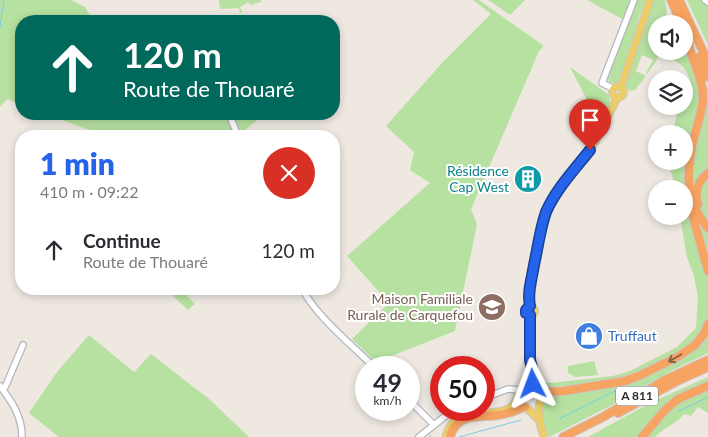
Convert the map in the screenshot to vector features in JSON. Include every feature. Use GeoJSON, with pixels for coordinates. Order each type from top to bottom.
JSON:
{"type":"FeatureCollection","features":[{"type":"Feature","properties":{"kind":"highway"},"geometry":{"type":"LineString","coordinates":[[671,0],[678,15]]}},
{"type":"Feature","properties":{"kind":"highway"},"geometry":{"type":"LineString","coordinates":[[679,0],[708,62]]}},
{"type":"Feature","properties":{"kind":"highway"},"geometry":{"type":"LineString","coordinates":[[693,45],[708,77]]}},
{"type":"Feature","properties":{"kind":"highway"},"geometry":{"type":"LineString","coordinates":[[693,55],[700,74],[703,97],[693,145]]}},
{"type":"Feature","properties":{"kind":"highway"},"geometry":{"type":"LineString","coordinates":[[686,170],[688,194],[708,271]]}},
{"type":"Feature","properties":{"kind":"highway"},"geometry":{"type":"LineString","coordinates":[[689,170],[688,180],[693,202],[700,218],[708,228]]}},
{"type":"Feature","properties":{"kind":"highway"},"geometry":{"type":"LineString","coordinates":[[708,173],[699,182],[696,192],[698,203],[708,222]]}},
{"type":"Feature","properties":{"kind":"highway"},"geometry":{"type":"LineString","coordinates":[[542,392],[564,391],[625,381],[641,375],[695,345],[704,334],[708,324]]}},
{"type":"Feature","properties":{"kind":"highway","name":"A 811"},"geometry":{"type":"LineString","coordinates":[[563,437],[603,417],[665,380],[708,360]]}},
{"type":"Feature","properties":{"kind":"highway","name":"A 811"},"geometry":{"type":"LineString","coordinates":[[572,437],[708,367]]}},
{"type":"Feature","properties":{"kind":"highway"},"geometry":{"type":"LineString","coordinates":[[649,396],[654,396],[708,372]]}},
{"type":"Feature","properties":{"kind":"highway"},"geometry":{"type":"LineString","coordinates":[[642,437],[678,399],[708,386]]}},
{"type":"Feature","properties":{"kind":"highway"},"geometry":{"type":"LineString","coordinates":[[450,437],[455,426],[468,417],[499,415],[526,407]]}},
{"type":"Feature","properties":{"kind":"main road"},"geometry":{"type":"LineString","coordinates":[[544,437],[539,420],[540,404],[543,396],[536,385],[530,360],[530,315],[535,312],[534,308],[530,306],[529,299],[546,213],[558,191],[596,140],[617,98],[613,94],[617,88],[650,0]]}},
{"type":"Feature","properties":{"kind":"main road"},"geometry":{"type":"LineString","coordinates":[[446,437],[451,425],[461,416],[474,412],[495,412],[512,407],[521,390],[530,360]]}},
{"type":"Feature","properties":{"kind":"main road"},"geometry":{"type":"LineString","coordinates":[[521,390],[536,385]]}},
{"type":"Feature","properties":{"kind":"main road"},"geometry":{"type":"LineString","coordinates":[[521,390],[521,403],[539,420]]}},
{"type":"Feature","properties":{"kind":"main road"},"geometry":{"type":"LineString","coordinates":[[526,407],[534,408],[540,404]]}},
{"type":"Feature","properties":{"kind":"street"},"geometry":{"type":"LineString","coordinates":[[617,88],[602,83],[634,0]]}},
{"type":"Feature","properties":{"kind":"street"},"geometry":{"type":"LineString","coordinates":[[306,295],[319,312],[363,356]]}},
{"type":"Feature","properties":{"kind":"street"},"geometry":{"type":"LineString","coordinates":[[22,437],[17,412],[1,388],[6,385],[23,345]]}},
{"type":"Feature","properties":{"kind":"street"},"geometry":{"type":"LineString","coordinates":[[495,394],[508,389],[521,390]]}},
{"type":"Feature","properties":{"kind":"street"},"geometry":{"type":"LineString","coordinates":[[420,411],[434,425]]}},
{"type":"Feature","properties":{"kind":"street"},"geometry":{"type":"LineString","coordinates":[[419,437],[439,421]]}},
{"type":"Feature","properties":{"kind":"green space"},"geometry":{"type":"Polygon","coordinates":[[[0,0],[71,0],[85,7],[90,15],[15,15],[15,102],[7,99],[0,107],[0,0]]]}},
{"type":"Feature","properties":{"kind":"green space"},"geometry":{"type":"Polygon","coordinates":[[[219,0],[261,0],[261,2],[251,5],[248,2],[240,7],[242,12],[240,13],[239,8],[220,9],[219,0]]]}},
{"type":"Feature","properties":{"kind":"green space"},"geometry":{"type":"Polygon","coordinates":[[[473,0],[479,0],[544,46],[539,51],[471,209],[477,224],[455,331],[391,356],[370,356],[352,339],[389,303],[347,256],[430,183],[410,170],[414,152],[386,126],[442,63],[491,14],[473,0]]]}},
{"type":"Feature","properties":{"kind":"green space"},"geometry":{"type":"Polygon","coordinates":[[[488,0],[525,0],[510,15],[488,0]]]}},
{"type":"Feature","properties":{"kind":"green space"},"geometry":{"type":"Polygon","coordinates":[[[587,0],[646,0],[621,76],[616,84],[609,82],[607,75],[628,22],[587,0]]]}},
{"type":"Feature","properties":{"kind":"green space"},"geometry":{"type":"Polygon","coordinates":[[[654,0],[665,0],[666,15],[649,15],[654,0]]]}},
{"type":"Feature","properties":{"kind":"green space"},"geometry":{"type":"Polygon","coordinates":[[[687,0],[708,0],[708,45],[687,0]]]}},
{"type":"Feature","properties":{"kind":"green space"},"geometry":{"type":"Polygon","coordinates":[[[648,17],[648,58],[642,55],[636,71],[646,76],[635,90],[630,91],[626,88],[627,75],[648,17]]]}},
{"type":"Feature","properties":{"kind":"green space"},"geometry":{"type":"Polygon","coordinates":[[[653,60],[656,60],[647,74],[653,60]]]}},
{"type":"Feature","properties":{"kind":"green space"},"geometry":{"type":"Polygon","coordinates":[[[673,60],[689,60],[696,77],[708,89],[708,353],[549,437],[542,413],[547,395],[544,382],[551,383],[613,376],[630,371],[677,347],[696,328],[698,297],[694,276],[687,257],[682,225],[693,225],[693,180],[673,180],[671,170],[693,170],[693,125],[674,125],[677,115],[693,115],[693,70],[686,70],[673,60]]]}},
{"type":"Feature","properties":{"kind":"green space"},"geometry":{"type":"Polygon","coordinates":[[[570,67],[609,95],[610,104],[600,125],[570,67]]]}},
{"type":"Feature","properties":{"kind":"green space"},"geometry":{"type":"Polygon","coordinates":[[[62,120],[229,120],[234,130],[89,130],[62,120]]]}},
{"type":"Feature","properties":{"kind":"green space"},"geometry":{"type":"Polygon","coordinates":[[[235,120],[257,120],[245,130],[240,130],[235,120]]]}},
{"type":"Feature","properties":{"kind":"green space"},"geometry":{"type":"Polygon","coordinates":[[[187,295],[195,304],[188,310],[173,296],[187,295]]]}},
{"type":"Feature","properties":{"kind":"green space"},"geometry":{"type":"Polygon","coordinates":[[[89,335],[134,372],[151,354],[209,399],[249,437],[59,437],[29,413],[57,372],[89,335]]]}},
{"type":"Feature","properties":{"kind":"green space"},"geometry":{"type":"Polygon","coordinates":[[[594,361],[598,375],[575,377],[568,373],[568,366],[594,361]]]}},
{"type":"Feature","properties":{"kind":"green space"},"geometry":{"type":"Polygon","coordinates":[[[708,377],[708,413],[698,407],[691,416],[684,414],[655,437],[588,437],[652,402],[708,377]]]}},
{"type":"Feature","properties":{"kind":"waterway"},"geometry":{"type":"LineString","coordinates":[[0,27],[4,0]]}},
{"type":"Feature","properties":{"kind":"waterway"},"geometry":{"type":"LineString","coordinates":[[559,419],[617,390],[635,387]]}},
{"type":"Feature","properties":{"kind":"waterway"},"geometry":{"type":"LineString","coordinates":[[679,411],[708,397]]}},
{"type":"Feature","properties":{"kind":"waterway"},"geometry":{"type":"LineString","coordinates":[[459,437],[521,420]]}},
{"type":"Feature","properties":{"kind":"place","name":"Résidence Cap West"},"geometry":{"type":"Point","coordinates":[528,179]}},
{"type":"Feature","properties":{"kind":"place","name":"Maison Familiale Rurale de Carquefou"},"geometry":{"type":"Point","coordinates":[492,307]}},
{"type":"Feature","properties":{"kind":"place","name":"Truffaut"},"geometry":{"type":"Point","coordinates":[589,336]}},
{"type":"Feature","properties":{"kind":"route"},"geometry":{"type":"LineString","coordinates":[[533,384],[536,385],[530,360],[530,315],[526,313],[526,310],[530,306],[529,299],[532,279],[543,221],[552,200],[590,150]]}}]}
